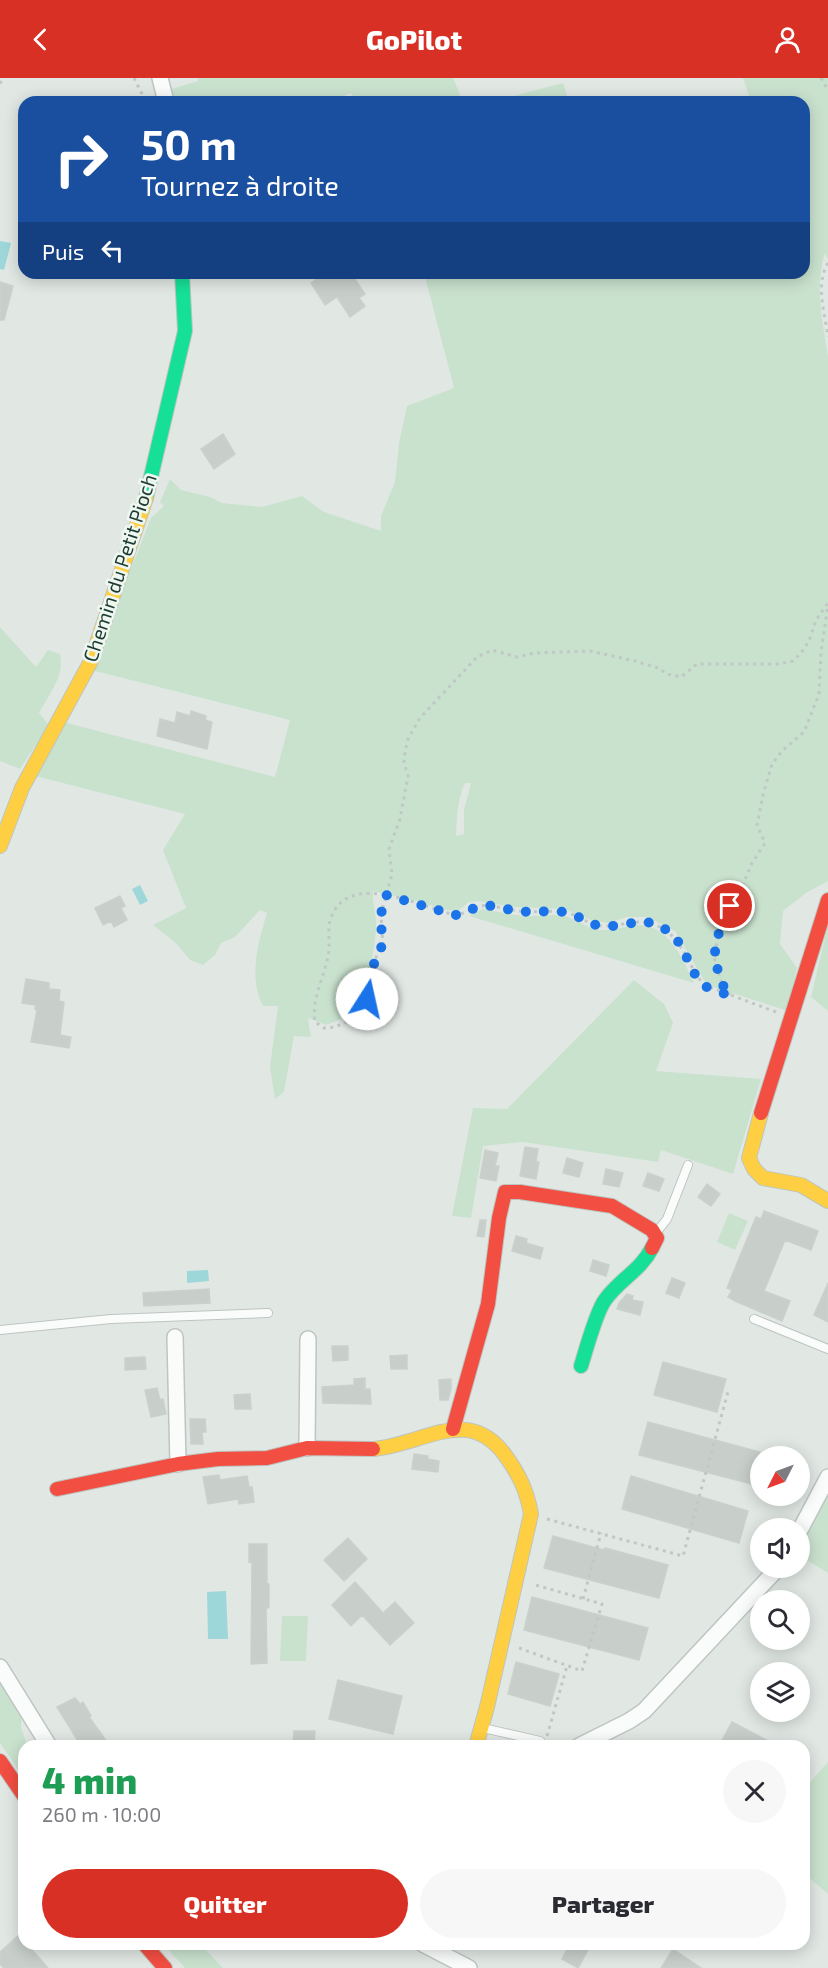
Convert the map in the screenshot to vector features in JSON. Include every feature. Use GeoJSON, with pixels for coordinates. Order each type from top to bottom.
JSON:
{"type":"FeatureCollection","features":[{"type":"Feature","properties":{"kind":"main road","name":"Chemin du Petit Pioch"},"geometry":{"type":"LineString","coordinates":[[0,846],[22,788],[91,661],[145,501],[185,331],[182,279]]}},
{"type":"Feature","properties":{"kind":"main road"},"geometry":{"type":"LineString","coordinates":[[828,900],[765,1098],[749,1158],[754,1169],[763,1178],[801,1185],[828,1201]]}},
{"type":"Feature","properties":{"kind":"main road"},"geometry":{"type":"LineString","coordinates":[[453,1429],[488,1305],[499,1218],[505,1192],[520,1192],[612,1206],[652,1230],[657,1238],[638,1269],[618,1283],[603,1302],[581,1366]]}},
{"type":"Feature","properties":{"kind":"main road"},"geometry":{"type":"LineString","coordinates":[[57,1489],[178,1464],[267,1458],[307,1448],[329,1446],[375,1449],[407,1443],[453,1429],[470,1429],[486,1435],[498,1445],[518,1472],[528,1494],[531,1514],[478,1740]]}},
{"type":"Feature","properties":{"kind":"main road"},"geometry":{"type":"LineString","coordinates":[[0,1761],[18,1787]]}},
{"type":"Feature","properties":{"kind":"main road"},"geometry":{"type":"LineString","coordinates":[[149,1950],[165,1968]]}},
{"type":"Feature","properties":{"kind":"street"},"geometry":{"type":"LineString","coordinates":[[160,78],[164,96]]}},
{"type":"Feature","properties":{"kind":"street"},"geometry":{"type":"LineString","coordinates":[[175,1337],[178,1464]]}},
{"type":"Feature","properties":{"kind":"street"},"geometry":{"type":"LineString","coordinates":[[307,1448],[308,1339]]}},
{"type":"Feature","properties":{"kind":"street"},"geometry":{"type":"LineString","coordinates":[[806,1518],[828,1477]]}},
{"type":"Feature","properties":{"kind":"street"},"geometry":{"type":"LineString","coordinates":[[591,1740],[644,1711],[769,1578]]}},
{"type":"Feature","properties":{"kind":"street"},"geometry":{"type":"LineString","coordinates":[[0,1667],[45,1740]]}},
{"type":"Feature","properties":{"kind":"street"},"geometry":{"type":"LineString","coordinates":[[434,1950],[469,1968]]}},
{"type":"Feature","properties":{"kind":"lane"},"geometry":{"type":"LineString","coordinates":[[655,1234],[667,1219],[688,1165]]}},
{"type":"Feature","properties":{"kind":"lane"},"geometry":{"type":"LineString","coordinates":[[0,1330],[111,1319],[268,1313]]}},
{"type":"Feature","properties":{"kind":"lane"},"geometry":{"type":"LineString","coordinates":[[754,1319],[828,1349]]}},
{"type":"Feature","properties":{"kind":"lane"},"geometry":{"type":"LineString","coordinates":[[481,1728],[534,1740]]}},
{"type":"Feature","properties":{"kind":"path"},"geometry":{"type":"LineString","coordinates":[[134,78],[143,96]]}},
{"type":"Feature","properties":{"kind":"path"},"geometry":{"type":"LineString","coordinates":[[821,78],[828,90]]}},
{"type":"Feature","properties":{"kind":"path"},"geometry":{"type":"LineString","coordinates":[[828,263],[823,271],[822,297],[828,337]]}},
{"type":"Feature","properties":{"kind":"path"},"geometry":{"type":"LineString","coordinates":[[791,1019],[766,1007],[704,985],[673,936],[649,922],[636,921],[603,926],[590,924],[566,912],[519,911],[483,905],[464,914],[455,915],[386,895],[366,893],[351,896],[340,902],[330,919],[329,950],[313,1010],[315,1022],[324,1028],[335,1027],[346,1022],[360,1010],[367,999],[375,959],[382,946],[381,914],[386,895],[392,874],[389,849],[400,819],[408,776],[405,752],[408,739],[420,718],[462,676],[477,657],[492,650],[517,657],[534,653],[590,651],[635,661],[681,677],[697,664],[779,664],[793,661],[801,653],[809,641],[816,620],[828,603]]}},
{"type":"Feature","properties":{"kind":"path"},"geometry":{"type":"LineString","coordinates":[[730,995],[722,984],[714,957],[722,917],[739,894],[752,863],[765,843],[757,825],[772,764],[783,750],[804,732],[819,694],[821,652],[828,603]]}},
{"type":"Feature","properties":{"kind":"path"},"geometry":{"type":"LineString","coordinates":[[531,1514],[683,1556],[729,1388]]}},
{"type":"Feature","properties":{"kind":"path"},"geometry":{"type":"LineString","coordinates":[[583,1599],[601,1533]]}},
{"type":"Feature","properties":{"kind":"path"},"geometry":{"type":"LineString","coordinates":[[502,1641],[582,1671],[602,1604],[516,1580]]}},
{"type":"Feature","properties":{"kind":"path"},"geometry":{"type":"LineString","coordinates":[[544,1740],[567,1666]]}},
{"type":"Feature","properties":{"kind":"green space"},"geometry":{"type":"Polygon","coordinates":[[[198,78],[453,78],[460,96],[353,96],[351,93],[344,96],[169,96],[168,90],[198,81],[198,78]]]}},
{"type":"Feature","properties":{"kind":"green space"},"geometry":{"type":"Polygon","coordinates":[[[743,78],[828,78],[828,260],[825,253],[820,292],[828,357],[828,881],[806,893],[783,911],[780,944],[797,968],[788,1011],[716,988],[705,982],[675,931],[647,917],[627,917],[609,923],[593,921],[565,909],[512,907],[479,901],[469,902],[458,911],[447,910],[373,891],[376,931],[369,976],[361,1002],[350,1014],[326,1025],[308,1018],[311,1037],[294,1036],[284,1092],[275,1099],[270,1067],[278,1006],[263,1006],[258,995],[255,972],[260,936],[267,913],[260,910],[235,937],[221,943],[215,955],[203,965],[190,960],[176,943],[153,925],[186,908],[163,850],[185,814],[35,776],[63,722],[275,777],[290,720],[91,670],[151,518],[164,506],[160,502],[170,479],[181,490],[210,497],[222,503],[262,507],[302,496],[324,512],[381,531],[381,516],[395,482],[399,443],[407,406],[454,388],[426,279],[810,279],[810,96],[749,96],[743,78]],[[465,783],[460,796],[456,836],[464,834],[464,810],[471,783],[465,783]]]}},
{"type":"Feature","properties":{"kind":"green space"},"geometry":{"type":"Polygon","coordinates":[[[563,83],[567,96],[514,96],[563,83]]]}},
{"type":"Feature","properties":{"kind":"green space"},"geometry":{"type":"Polygon","coordinates":[[[0,627],[36,667],[48,650],[60,654],[58,677],[39,713],[49,725],[20,769],[0,761],[0,627]]]}},
{"type":"Feature","properties":{"kind":"green space"},"geometry":{"type":"Polygon","coordinates":[[[483,909],[520,915],[565,916],[600,930],[636,925],[647,926],[666,936],[673,944],[694,983],[469,916],[483,909]]]}},
{"type":"Feature","properties":{"kind":"green space"},"geometry":{"type":"Polygon","coordinates":[[[828,925],[828,1011],[811,997],[828,925]]]}},
{"type":"Feature","properties":{"kind":"green space"},"geometry":{"type":"Polygon","coordinates":[[[634,980],[664,1004],[673,1023],[656,1071],[761,1079],[733,1174],[661,1150],[658,1162],[523,1142],[483,1146],[471,1218],[452,1216],[473,1108],[507,1109],[634,980]]]}},
{"type":"Feature","properties":{"kind":"green space"},"geometry":{"type":"Polygon","coordinates":[[[729,1213],[748,1221],[735,1250],[717,1242],[729,1213]]]}},
{"type":"Feature","properties":{"kind":"green space"},"geometry":{"type":"Polygon","coordinates":[[[828,1494],[828,1573],[810,1562],[810,1528],[828,1494]]]}},
{"type":"Feature","properties":{"kind":"green space"},"geometry":{"type":"Polygon","coordinates":[[[282,1616],[308,1616],[306,1661],[280,1661],[282,1616]]]}},
{"type":"Feature","properties":{"kind":"green space"},"geometry":{"type":"Polygon","coordinates":[[[0,1674],[22,1714],[21,1727],[25,1740],[18,1740],[18,1769],[0,1743],[0,1674]]]}},
{"type":"Feature","properties":{"kind":"green space"},"geometry":{"type":"Polygon","coordinates":[[[828,1762],[828,1894],[810,1878],[810,1782],[828,1762]]]}},
{"type":"Feature","properties":{"kind":"green space"},"geometry":{"type":"Polygon","coordinates":[[[168,1950],[206,1950],[223,1968],[185,1968],[168,1950]]]}},
{"type":"Feature","properties":{"kind":"water"},"geometry":{"type":"Polygon","coordinates":[[[0,241],[11,243],[4,270],[0,269],[0,241]]]}},
{"type":"Feature","properties":{"kind":"water"},"geometry":{"type":"Polygon","coordinates":[[[140,885],[148,901],[140,905],[132,889],[140,885]]]}},
{"type":"Feature","properties":{"kind":"water"},"geometry":{"type":"Polygon","coordinates":[[[208,1270],[209,1281],[187,1283],[187,1271],[208,1270]]]}},
{"type":"Feature","properties":{"kind":"water"},"geometry":{"type":"Polygon","coordinates":[[[226,1591],[228,1639],[208,1639],[207,1592],[226,1591]]]}},
{"type":"Feature","properties":{"kind":"building"},"geometry":{"type":"Polygon","coordinates":[[[355,279],[365,294],[359,298],[365,306],[350,317],[337,297],[325,305],[311,283],[316,280],[355,279]]]}},
{"type":"Feature","properties":{"kind":"building"},"geometry":{"type":"Polygon","coordinates":[[[0,282],[13,286],[4,320],[0,320],[0,282]]]}},
{"type":"Feature","properties":{"kind":"building"},"geometry":{"type":"Polygon","coordinates":[[[223,434],[235,454],[214,469],[201,449],[223,434]]]}},
{"type":"Feature","properties":{"kind":"building"},"geometry":{"type":"Polygon","coordinates":[[[191,711],[206,716],[205,720],[212,722],[207,749],[157,736],[160,719],[175,723],[177,712],[190,716],[191,711]]]}},
{"type":"Feature","properties":{"kind":"building"},"geometry":{"type":"Polygon","coordinates":[[[120,896],[125,906],[121,908],[127,920],[114,927],[111,921],[103,925],[95,908],[120,896]]]}},
{"type":"Feature","properties":{"kind":"building"},"geometry":{"type":"Polygon","coordinates":[[[26,979],[49,983],[49,989],[60,990],[59,1001],[64,1002],[60,1035],[71,1037],[69,1048],[31,1042],[37,1010],[36,1005],[22,1003],[26,979]]]}},
{"type":"Feature","properties":{"kind":"building"},"geometry":{"type":"Polygon","coordinates":[[[525,1147],[538,1149],[536,1162],[539,1162],[536,1179],[520,1176],[525,1147]]]}},
{"type":"Feature","properties":{"kind":"building"},"geometry":{"type":"Polygon","coordinates":[[[485,1150],[498,1153],[495,1166],[499,1166],[496,1181],[480,1178],[485,1150]]]}},
{"type":"Feature","properties":{"kind":"building"},"geometry":{"type":"Polygon","coordinates":[[[567,1158],[583,1163],[579,1177],[563,1173],[567,1158]]]}},
{"type":"Feature","properties":{"kind":"building"},"geometry":{"type":"Polygon","coordinates":[[[606,1169],[623,1173],[619,1187],[603,1184],[606,1169]]]}},
{"type":"Feature","properties":{"kind":"building"},"geometry":{"type":"Polygon","coordinates":[[[648,1173],[664,1179],[659,1191],[643,1186],[648,1173]]]}},
{"type":"Feature","properties":{"kind":"building"},"geometry":{"type":"Polygon","coordinates":[[[707,1184],[720,1194],[711,1206],[698,1197],[707,1184]]]}},
{"type":"Feature","properties":{"kind":"building"},"geometry":{"type":"Polygon","coordinates":[[[764,1211],[818,1231],[811,1250],[785,1240],[764,1291],[790,1301],[782,1321],[728,1297],[732,1290],[727,1288],[756,1217],[761,1219],[764,1211]]]}},
{"type":"Feature","properties":{"kind":"building"},"geometry":{"type":"Polygon","coordinates":[[[480,1220],[486,1220],[484,1237],[477,1236],[480,1220]]]}},
{"type":"Feature","properties":{"kind":"building"},"geometry":{"type":"Polygon","coordinates":[[[516,1236],[527,1239],[526,1243],[543,1248],[540,1259],[512,1251],[516,1236]]]}},
{"type":"Feature","properties":{"kind":"building"},"geometry":{"type":"Polygon","coordinates":[[[593,1260],[609,1265],[606,1276],[590,1271],[593,1260]]]}},
{"type":"Feature","properties":{"kind":"building"},"geometry":{"type":"Polygon","coordinates":[[[672,1278],[685,1283],[679,1298],[666,1293],[672,1278]]]}},
{"type":"Feature","properties":{"kind":"building"},"geometry":{"type":"Polygon","coordinates":[[[828,1283],[828,1322],[814,1315],[828,1283]]]}},
{"type":"Feature","properties":{"kind":"building"},"geometry":{"type":"Polygon","coordinates":[[[209,1289],[210,1303],[144,1306],[143,1293],[209,1289]]]}},
{"type":"Feature","properties":{"kind":"building"},"geometry":{"type":"Polygon","coordinates":[[[627,1294],[633,1296],[632,1300],[643,1302],[640,1315],[617,1309],[627,1294]]]}},
{"type":"Feature","properties":{"kind":"building"},"geometry":{"type":"Polygon","coordinates":[[[332,1346],[348,1346],[348,1360],[333,1361],[332,1346]]]}},
{"type":"Feature","properties":{"kind":"building"},"geometry":{"type":"Polygon","coordinates":[[[407,1355],[407,1369],[391,1369],[390,1356],[407,1355]]]}},
{"type":"Feature","properties":{"kind":"building"},"geometry":{"type":"Polygon","coordinates":[[[145,1357],[146,1369],[125,1370],[125,1358],[145,1357]]]}},
{"type":"Feature","properties":{"kind":"building"},"geometry":{"type":"Polygon","coordinates":[[[663,1362],[726,1379],[717,1412],[654,1395],[663,1362]]]}},
{"type":"Feature","properties":{"kind":"building"},"geometry":{"type":"Polygon","coordinates":[[[365,1378],[365,1389],[370,1389],[371,1404],[323,1403],[322,1387],[354,1385],[354,1379],[365,1378]]]}},
{"type":"Feature","properties":{"kind":"building"},"geometry":{"type":"Polygon","coordinates":[[[451,1379],[448,1400],[440,1400],[439,1380],[451,1379]]]}},
{"type":"Feature","properties":{"kind":"building"},"geometry":{"type":"Polygon","coordinates":[[[157,1388],[160,1400],[163,1399],[166,1414],[151,1417],[145,1390],[157,1388]]]}},
{"type":"Feature","properties":{"kind":"building"},"geometry":{"type":"Polygon","coordinates":[[[250,1394],[251,1409],[235,1409],[234,1395],[250,1394]]]}},
{"type":"Feature","properties":{"kind":"building"},"geometry":{"type":"Polygon","coordinates":[[[190,1419],[205,1419],[206,1432],[202,1432],[203,1444],[191,1444],[190,1419]]]}},
{"type":"Feature","properties":{"kind":"building"},"geometry":{"type":"Polygon","coordinates":[[[648,1422],[750,1449],[750,1483],[639,1455],[648,1422]]]}},
{"type":"Feature","properties":{"kind":"building"},"geometry":{"type":"Polygon","coordinates":[[[414,1454],[428,1456],[428,1459],[439,1461],[438,1472],[412,1469],[414,1454]]]}},
{"type":"Feature","properties":{"kind":"building"},"geometry":{"type":"Polygon","coordinates":[[[219,1475],[220,1480],[247,1476],[249,1487],[252,1487],[254,1502],[239,1504],[238,1499],[208,1504],[203,1477],[219,1475]]]}},
{"type":"Feature","properties":{"kind":"building"},"geometry":{"type":"Polygon","coordinates":[[[631,1476],[748,1511],[739,1543],[622,1509],[631,1476]]]}},
{"type":"Feature","properties":{"kind":"building"},"geometry":{"type":"Polygon","coordinates":[[[553,1536],[668,1565],[659,1598],[544,1568],[553,1536]]]}},
{"type":"Feature","properties":{"kind":"building"},"geometry":{"type":"Polygon","coordinates":[[[348,1538],[367,1559],[344,1581],[324,1560],[348,1538]]]}},
{"type":"Feature","properties":{"kind":"building"},"geometry":{"type":"Polygon","coordinates":[[[249,1544],[267,1544],[269,1607],[266,1609],[267,1663],[251,1664],[252,1561],[249,1562],[249,1544]]]}},
{"type":"Feature","properties":{"kind":"building"},"geometry":{"type":"Polygon","coordinates":[[[355,1582],[383,1613],[395,1602],[414,1623],[390,1645],[362,1615],[351,1626],[332,1605],[355,1582]]]}},
{"type":"Feature","properties":{"kind":"building"},"geometry":{"type":"Polygon","coordinates":[[[532,1597],[648,1628],[639,1660],[524,1630],[532,1597]]]}},
{"type":"Feature","properties":{"kind":"building"},"geometry":{"type":"Polygon","coordinates":[[[516,1662],[559,1674],[550,1706],[508,1694],[516,1662]]]}},
{"type":"Feature","properties":{"kind":"building"},"geometry":{"type":"Polygon","coordinates":[[[338,1680],[402,1696],[393,1734],[329,1719],[338,1680]]]}},
{"type":"Feature","properties":{"kind":"building"},"geometry":{"type":"Polygon","coordinates":[[[75,1698],[80,1704],[83,1702],[91,1716],[89,1717],[106,1740],[77,1740],[57,1707],[75,1698]]]}},
{"type":"Feature","properties":{"kind":"building"},"geometry":{"type":"Polygon","coordinates":[[[732,1722],[766,1740],[722,1740],[732,1722]]]}},
{"type":"Feature","properties":{"kind":"building"},"geometry":{"type":"Polygon","coordinates":[[[294,1731],[315,1731],[314,1740],[293,1740],[294,1731]]]}},
{"type":"Feature","properties":{"kind":"building"},"geometry":{"type":"Polygon","coordinates":[[[18,1936],[18,1950],[32,1950],[48,1968],[4,1968],[0,1964],[0,1952],[18,1936]]]}},
{"type":"Feature","properties":{"kind":"building"},"geometry":{"type":"Polygon","coordinates":[[[567,1950],[588,1950],[578,1968],[562,1959],[567,1950]]]}},
{"type":"Feature","properties":{"kind":"building"},"geometry":{"type":"Polygon","coordinates":[[[674,1950],[701,1968],[661,1968],[674,1950]]]}},
{"type":"Feature","properties":{"kind":"traffic: fast"},"geometry":{"type":"LineString","coordinates":[[146,498],[185,331],[182,279]]}},
{"type":"Feature","properties":{"kind":"traffic: fast"},"geometry":{"type":"LineString","coordinates":[[581,1366],[598,1313],[605,1300],[642,1263],[652,1248]]}},
{"type":"Feature","properties":{"kind":"traffic: slow"},"geometry":{"type":"LineString","coordinates":[[0,846],[22,788],[91,661],[146,498]]}},
{"type":"Feature","properties":{"kind":"traffic: slow"},"geometry":{"type":"LineString","coordinates":[[761,1113],[749,1158],[754,1169],[763,1178],[801,1185],[828,1201]]}},
{"type":"Feature","properties":{"kind":"traffic: slow"},"geometry":{"type":"LineString","coordinates":[[373,1449],[444,1431],[476,1432],[491,1440],[505,1455],[525,1490],[531,1514],[478,1740]]}},
{"type":"Feature","properties":{"kind":"traffic: jam"},"geometry":{"type":"LineString","coordinates":[[761,1113],[828,900]]}},
{"type":"Feature","properties":{"kind":"traffic: jam"},"geometry":{"type":"LineString","coordinates":[[453,1429],[488,1304],[499,1218],[505,1192],[520,1192],[612,1206],[652,1230],[657,1238],[652,1248]]}},
{"type":"Feature","properties":{"kind":"traffic: jam"},"geometry":{"type":"LineString","coordinates":[[57,1489],[178,1464],[218,1459],[267,1458],[307,1448],[373,1449]]}},
{"type":"Feature","properties":{"kind":"traffic: jam"},"geometry":{"type":"LineString","coordinates":[[0,1761],[18,1787]]}},
{"type":"Feature","properties":{"kind":"traffic: jam"},"geometry":{"type":"LineString","coordinates":[[149,1950],[165,1968]]}},
{"type":"Feature","properties":{"kind":"route"},"geometry":{"type":"LineString","coordinates":[[367,999],[375,959],[382,946],[381,914],[386,895],[455,915],[464,914],[483,905],[519,911],[566,912],[590,924],[603,926],[636,921],[649,922],[673,936],[704,985],[730,995],[722,984],[714,957],[722,917],[730,906]]}}]}
